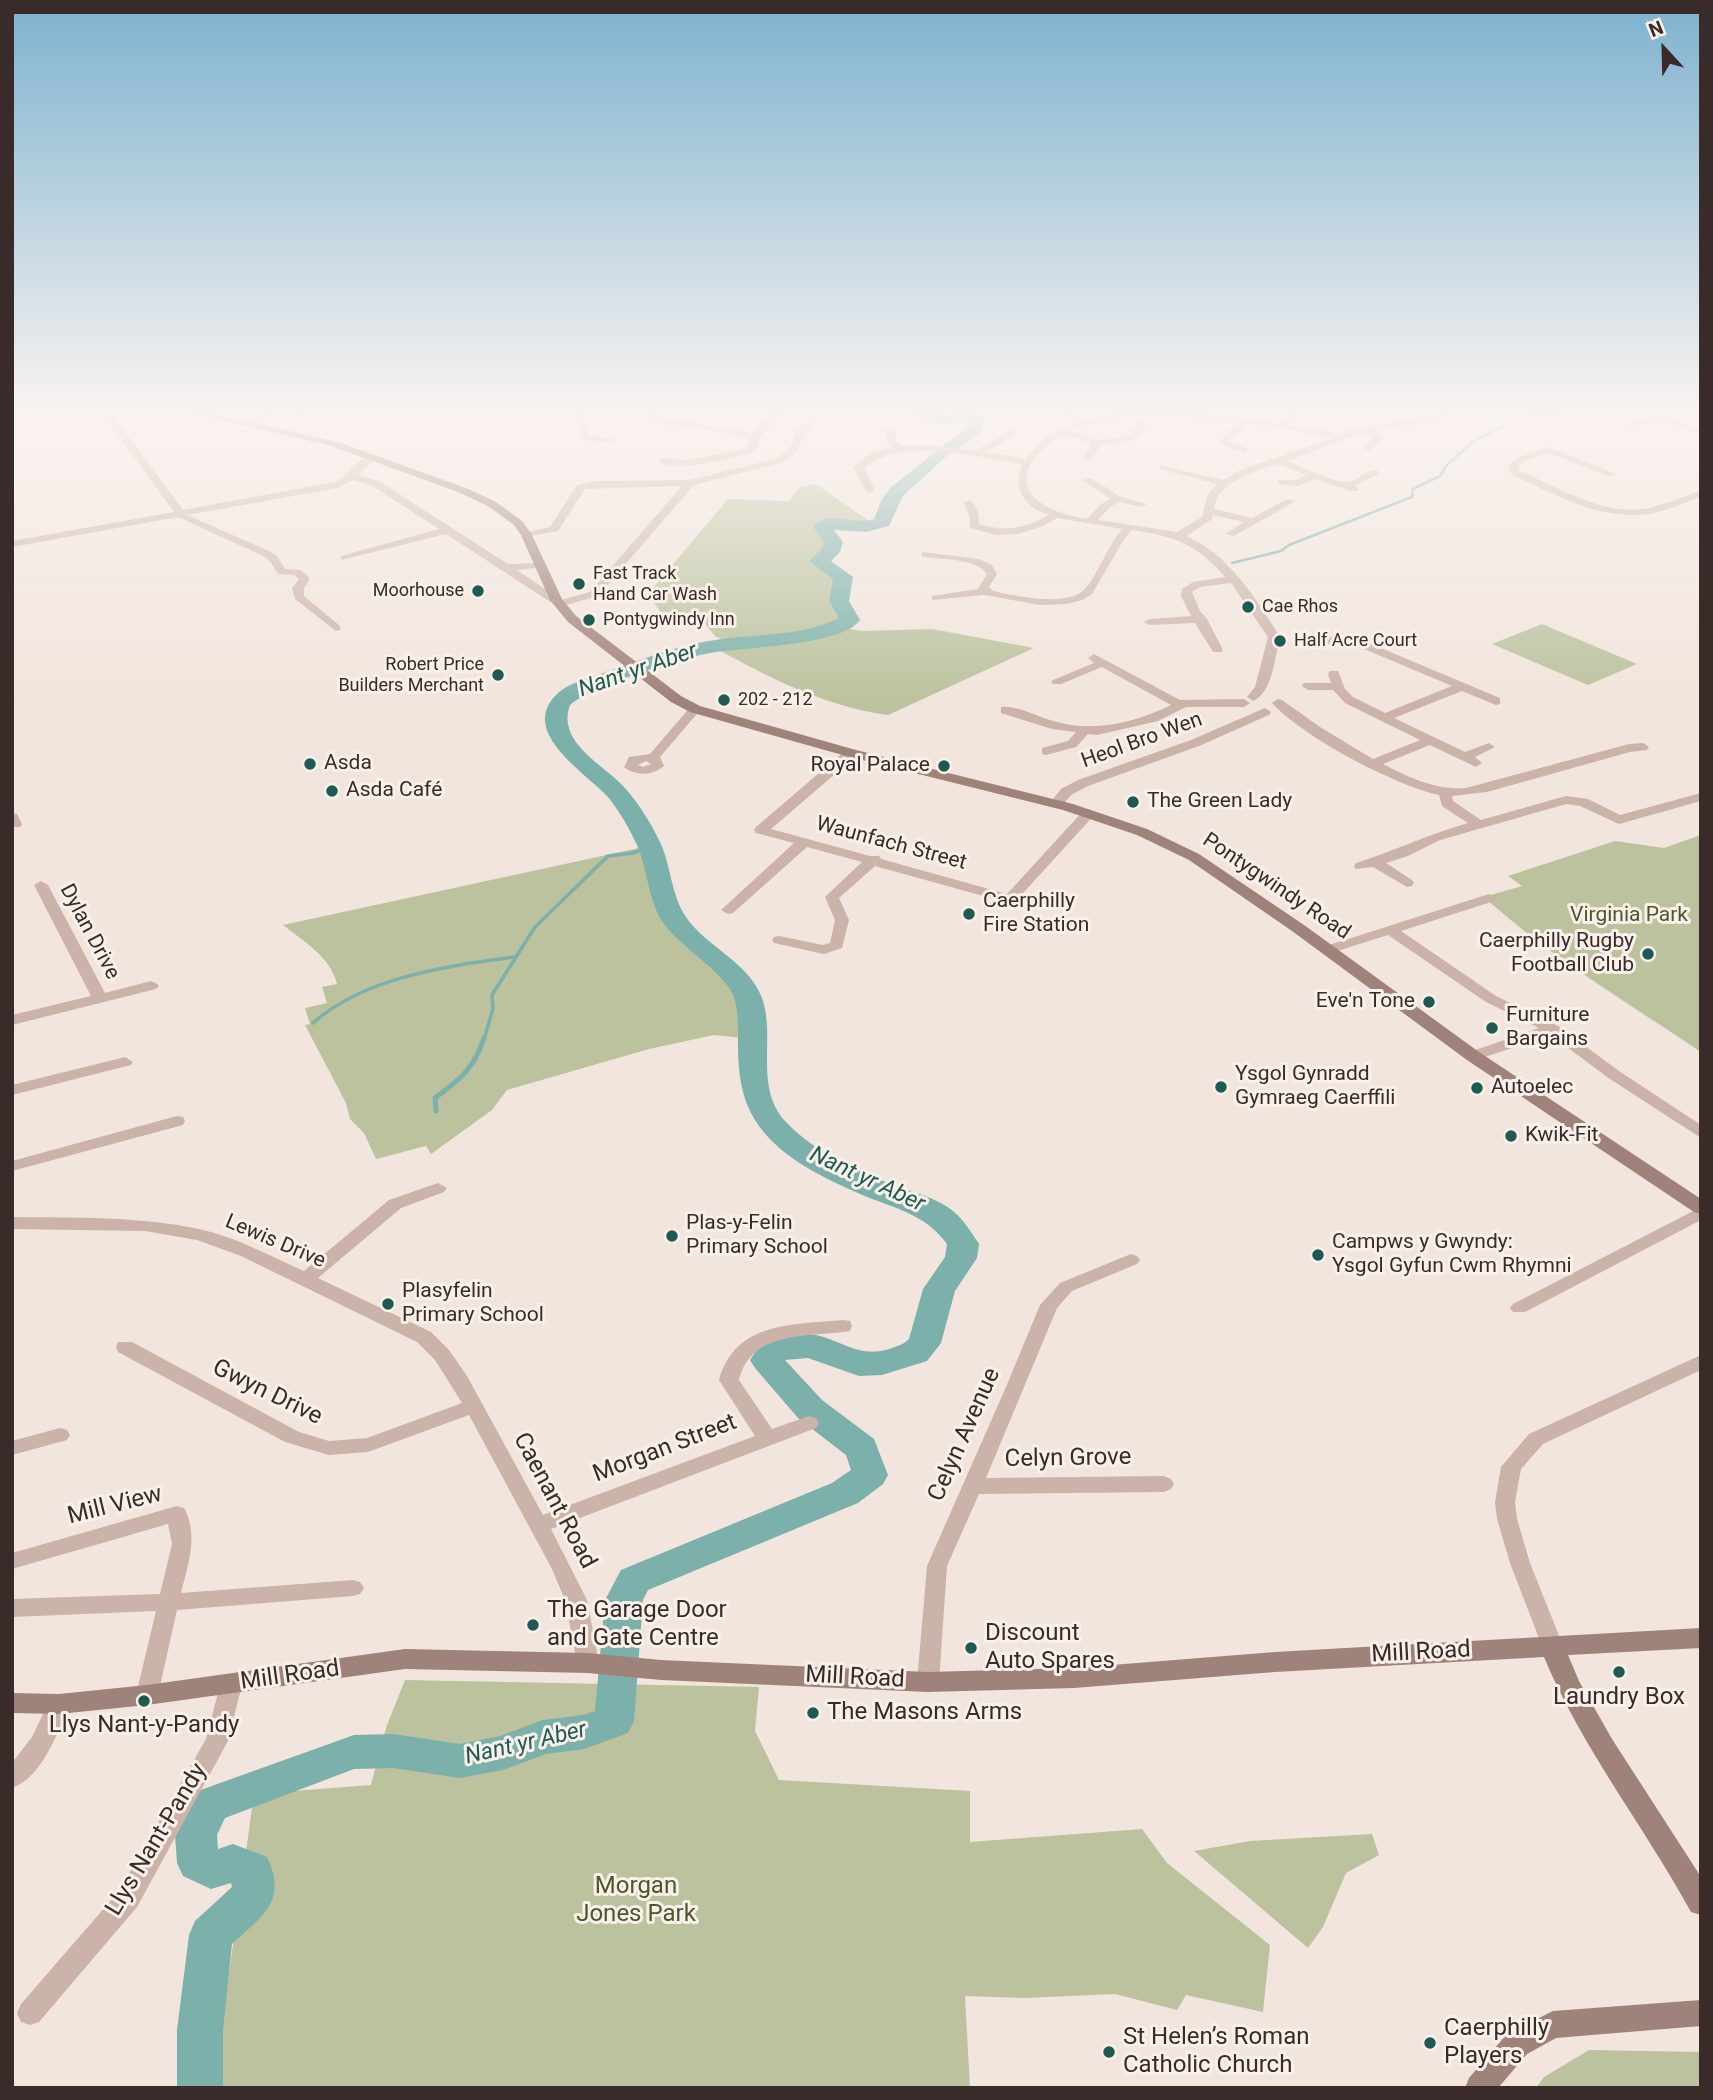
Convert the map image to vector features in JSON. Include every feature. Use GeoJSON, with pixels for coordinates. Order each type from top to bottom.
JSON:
{"type":"FeatureCollection","features":[{"type":"Feature","properties":{"kind":"main road","name":"Pontygwindy Road"},"geometry":{"type":"LineString","coordinates":[[498,508],[527,535],[557,602],[590,635],[676,699],[695,709],[851,753],[1089,813],[1142,832],[1194,857],[1473,1056],[1700,1207]]}},
{"type":"Feature","properties":{"kind":"main road","name":"Mill Road"},"geometry":{"type":"LineString","coordinates":[[12,1703],[59,1704],[147,1695],[405,1659],[594,1664],[661,1670],[928,1682],[1074,1678],[1441,1652],[1701,1638]]}},
{"type":"Feature","properties":{"kind":"main road"},"geometry":{"type":"LineString","coordinates":[[1553,1648],[1562,1672],[1592,1729],[1677,1857],[1701,1903]]}},
{"type":"Feature","properties":{"kind":"main road"},"geometry":{"type":"LineString","coordinates":[[1479,2088],[1517,2044],[1553,2025],[1701,2013]]}},
{"type":"Feature","properties":{"kind":"street"},"geometry":{"type":"LineString","coordinates":[[177,508],[191,523],[273,558],[282,572],[297,572],[305,579],[298,588],[299,597],[336,628]]}},
{"type":"Feature","properties":{"kind":"street"},"geometry":{"type":"LineString","coordinates":[[12,544],[209,508]]}},
{"type":"Feature","properties":{"kind":"street","name":"Pontygwindy Road"},"geometry":{"type":"LineString","coordinates":[[413,508],[557,602]]}},
{"type":"Feature","properties":{"kind":"street"},"geometry":{"type":"LineString","coordinates":[[527,535],[554,529],[568,508]]}},
{"type":"Feature","properties":{"kind":"street"},"geometry":{"type":"LineString","coordinates":[[557,602],[594,594],[668,508]]}},
{"type":"Feature","properties":{"kind":"street"},"geometry":{"type":"LineString","coordinates":[[971,508],[975,517],[974,526],[1010,533],[1030,530],[1057,514]]}},
{"type":"Feature","properties":{"kind":"street"},"geometry":{"type":"LineString","coordinates":[[1040,508],[1090,522],[1178,536],[1200,547],[1262,615],[1274,637],[1251,704],[1178,704],[1098,661],[1057,681]]}},
{"type":"Feature","properties":{"kind":"street"},"geometry":{"type":"LineString","coordinates":[[1090,522],[1104,508]]}},
{"type":"Feature","properties":{"kind":"street"},"geometry":{"type":"LineString","coordinates":[[1178,536],[1207,518],[1210,508]]}},
{"type":"Feature","properties":{"kind":"street"},"geometry":{"type":"LineString","coordinates":[[1230,534],[1279,508]]}},
{"type":"Feature","properties":{"kind":"street"},"geometry":{"type":"LineString","coordinates":[[1602,508],[1609,511],[1649,511],[1658,508]]}},
{"type":"Feature","properties":{"kind":"street"},"geometry":{"type":"LineString","coordinates":[[1209,511],[1255,522]]}},
{"type":"Feature","properties":{"kind":"street"},"geometry":{"type":"LineString","coordinates":[[936,598],[986,591],[1051,601],[1082,597],[1088,592],[1129,527]]}},
{"type":"Feature","properties":{"kind":"street"},"geometry":{"type":"LineString","coordinates":[[345,558],[447,530]]}},
{"type":"Feature","properties":{"kind":"street"},"geometry":{"type":"LineString","coordinates":[[926,554],[975,561],[988,567],[992,574],[984,585],[986,591]]}},
{"type":"Feature","properties":{"kind":"street"},"geometry":{"type":"LineString","coordinates":[[505,568],[540,565]]}},
{"type":"Feature","properties":{"kind":"street"},"geometry":{"type":"LineString","coordinates":[[1217,650],[1201,619],[1186,600],[1186,591],[1197,584],[1231,580]]}},
{"type":"Feature","properties":{"kind":"street"},"geometry":{"type":"LineString","coordinates":[[1150,622],[1201,619]]}},
{"type":"Feature","properties":{"kind":"street"},"geometry":{"type":"LineString","coordinates":[[1298,639],[1313,644],[1360,643],[1496,701]]}},
{"type":"Feature","properties":{"kind":"street"},"geometry":{"type":"LineString","coordinates":[[1308,686],[1336,680],[1349,700],[1470,760],[1489,747]]}},
{"type":"Feature","properties":{"kind":"street"},"geometry":{"type":"LineString","coordinates":[[1385,717],[1461,687]]}},
{"type":"Feature","properties":{"kind":"street"},"geometry":{"type":"LineString","coordinates":[[1005,710],[1056,726],[1084,731],[1107,729],[1154,718],[1178,704]]}},
{"type":"Feature","properties":{"kind":"street","name":"Heol Bro Wen"},"geometry":{"type":"LineString","coordinates":[[1056,804],[1066,792],[1083,783],[1251,704],[1273,706]]}},
{"type":"Feature","properties":{"kind":"street","name":"Heol Bro Wen"},"geometry":{"type":"LineString","coordinates":[[1251,704],[1273,706]]}},
{"type":"Feature","properties":{"kind":"street"},"geometry":{"type":"LineString","coordinates":[[1273,706],[1414,784],[1445,792],[1474,791],[1629,748],[1643,747]]}},
{"type":"Feature","properties":{"kind":"street"},"geometry":{"type":"LineString","coordinates":[[653,758],[695,709]]}},
{"type":"Feature","properties":{"kind":"street"},"geometry":{"type":"LineString","coordinates":[[1046,751],[1072,744],[1084,731]]}},
{"type":"Feature","properties":{"kind":"street"},"geometry":{"type":"LineString","coordinates":[[1375,763],[1431,740]]}},
{"type":"Feature","properties":{"kind":"street","name":"Waunfach Street"},"geometry":{"type":"LineString","coordinates":[[851,753],[761,830],[803,843],[874,859],[1010,899],[1089,813]]}},
{"type":"Feature","properties":{"kind":"street"},"geometry":{"type":"LineString","coordinates":[[1445,792],[1447,803],[1479,825]]}},
{"type":"Feature","properties":{"kind":"street"},"geometry":{"type":"LineString","coordinates":[[1407,883],[1368,864],[1403,853],[1436,837],[1570,799],[1583,802],[1619,820],[1701,797]]}},
{"type":"Feature","properties":{"kind":"street"},"geometry":{"type":"LineString","coordinates":[[728,910],[803,843]]}},
{"type":"Feature","properties":{"kind":"street"},"geometry":{"type":"LineString","coordinates":[[779,940],[824,950],[837,945],[842,920],[832,897],[874,859]]}},
{"type":"Feature","properties":{"kind":"street","name":"Dylan Drive"},"geometry":{"type":"LineString","coordinates":[[41,885],[100,998]]}},
{"type":"Feature","properties":{"kind":"street"},"geometry":{"type":"LineString","coordinates":[[1328,950],[1489,898]]}},
{"type":"Feature","properties":{"kind":"street"},"geometry":{"type":"LineString","coordinates":[[1390,930],[1491,999],[1553,1029],[1613,1074],[1701,1133]]}},
{"type":"Feature","properties":{"kind":"street"},"geometry":{"type":"LineString","coordinates":[[12,1020],[151,986]]}},
{"type":"Feature","properties":{"kind":"street"},"geometry":{"type":"LineString","coordinates":[[1473,1056],[1553,1029]]}},
{"type":"Feature","properties":{"kind":"street"},"geometry":{"type":"LineString","coordinates":[[12,1090],[125,1062]]}},
{"type":"Feature","properties":{"kind":"street"},"geometry":{"type":"LineString","coordinates":[[12,1166],[177,1121]]}},
{"type":"Feature","properties":{"kind":"street"},"geometry":{"type":"LineString","coordinates":[[306,1279],[395,1204],[438,1188]]}},
{"type":"Feature","properties":{"kind":"street"},"geometry":{"type":"LineString","coordinates":[[1519,1308],[1700,1207]]}},
{"type":"Feature","properties":{"kind":"street","name":"Lewis Drive"},"geometry":{"type":"LineString","coordinates":[[12,1223],[117,1223],[171,1228],[247,1252],[424,1337],[442,1355],[474,1406]]}},
{"type":"Feature","properties":{"kind":"street","name":"Celyn Avenue"},"geometry":{"type":"LineString","coordinates":[[928,1682],[937,1566],[1049,1305],[1066,1287],[1130,1260]]}},
{"type":"Feature","properties":{"kind":"street"},"geometry":{"type":"LineString","coordinates":[[767,1438],[729,1380],[736,1359],[762,1340],[776,1335],[843,1326]]}},
{"type":"Feature","properties":{"kind":"street","name":"Gwyn Drive"},"geometry":{"type":"LineString","coordinates":[[125,1347],[292,1437],[329,1448],[368,1444],[474,1406]]}},
{"type":"Feature","properties":{"kind":"street"},"geometry":{"type":"LineString","coordinates":[[1553,1648],[1520,1563],[1507,1519],[1505,1502],[1511,1467],[1536,1439],[1701,1362]]}},
{"type":"Feature","properties":{"kind":"street","name":"Caenant Road"},"geometry":{"type":"LineString","coordinates":[[474,1406],[562,1568],[576,1600],[594,1664]]}},
{"type":"Feature","properties":{"kind":"street","name":"Morgan Street"},"geometry":{"type":"LineString","coordinates":[[539,1525],[809,1423]]}},
{"type":"Feature","properties":{"kind":"street"},"geometry":{"type":"LineString","coordinates":[[12,1448],[60,1436]]}},
{"type":"Feature","properties":{"kind":"street","name":"Celyn Grove"},"geometry":{"type":"LineString","coordinates":[[972,1486],[1164,1484]]}},
{"type":"Feature","properties":{"kind":"street","name":"Mill View"},"geometry":{"type":"LineString","coordinates":[[12,1560],[177,1514],[182,1544],[147,1695]]}},
{"type":"Feature","properties":{"kind":"street"},"geometry":{"type":"LineString","coordinates":[[12,1608],[170,1602],[353,1588]]}},
{"type":"Feature","properties":{"kind":"street","name":"Llys Nant-Pandy"},"geometry":{"type":"LineString","coordinates":[[30,2013],[128,1899],[217,1741],[231,1685]]}},
{"type":"Feature","properties":{"kind":"street"},"geometry":{"type":"LineString","coordinates":[[12,1778],[40,1747],[59,1704]]}},
{"type":"Feature","properties":{"kind":"green space"},"geometry":{"type":"Polygon","coordinates":[[[720,508],[850,508],[869,521],[882,522],[866,527],[836,523],[823,526],[834,542],[830,552],[819,561],[843,577],[839,601],[850,620],[840,627],[861,631],[932,629],[1034,648],[888,715],[819,698],[753,668],[712,646],[738,644],[716,637],[698,616],[666,620],[648,594],[720,508]]]}},
{"type":"Feature","properties":{"kind":"green space"},"geometry":{"type":"Polygon","coordinates":[[[1542,624],[1637,664],[1588,685],[1492,644],[1542,624]]]}},
{"type":"Feature","properties":{"kind":"green space","name":"Caerphilly Rugby Football Club"},"geometry":{"type":"Polygon","coordinates":[[[1701,835],[1701,1052],[1535,940],[1484,897],[1522,886],[1508,876],[1615,841],[1664,848],[1701,835]]]}},
{"type":"Feature","properties":{"kind":"green space"},"geometry":{"type":"Polygon","coordinates":[[[648,846],[673,918],[747,990],[753,1022],[752,1039],[714,1035],[649,1049],[507,1090],[492,1110],[431,1154],[426,1146],[376,1159],[364,1133],[350,1119],[346,1103],[305,1025],[310,1024],[305,1008],[327,1003],[322,987],[337,984],[334,974],[315,950],[283,925],[648,846]]]}},
{"type":"Feature","properties":{"kind":"green space","name":"Morgan Jones Park"},"geometry":{"type":"Polygon","coordinates":[[[405,1680],[759,1687],[755,1731],[779,1780],[970,1791],[970,1842],[1142,1829],[1167,1863],[1270,1945],[1263,2012],[1186,1995],[1177,2010],[1115,1994],[1024,1998],[965,1996],[970,2088],[213,2088],[254,1794],[371,1785],[387,1725],[405,1680]]]}},
{"type":"Feature","properties":{"kind":"green space"},"geometry":{"type":"Polygon","coordinates":[[[1372,1834],[1379,1855],[1346,1873],[1323,1927],[1308,1948],[1194,1851],[1250,1841],[1372,1834]]]}},
{"type":"Feature","properties":{"kind":"green space"},"geometry":{"type":"Polygon","coordinates":[[[1589,2050],[1701,2052],[1701,2088],[1536,2088],[1544,2077],[1589,2050]]]}},
{"type":"Feature","properties":{"kind":"waterway","name":"Nant yr Aber"},"geometry":{"type":"LineString","coordinates":[[200,2088],[200,2030],[211,1935],[254,1895],[252,1871],[233,1863],[211,1870],[198,1863],[196,1835],[200,1819],[210,1805],[354,1752],[393,1751],[460,1761],[503,1753],[543,1737],[584,1732],[614,1721],[624,1600],[634,1580],[845,1493],[870,1475],[862,1448],[810,1409],[787,1386],[767,1360],[776,1347],[810,1346],[859,1364],[882,1363],[915,1353],[924,1343],[939,1289],[961,1258],[963,1244],[947,1223],[935,1213],[828,1167],[799,1148],[774,1126],[757,1097],[752,1065],[751,1016],[745,991],[674,919],[644,835],[615,791],[571,751],[560,732],[557,714],[562,701],[580,689],[659,660],[724,644],[801,636],[836,627],[850,620],[839,601],[843,577],[819,561],[830,552],[834,542],[822,527],[829,524],[874,526],[882,522],[886,508]]}},
{"type":"Feature","properties":{"kind":"waterway"},"geometry":{"type":"LineString","coordinates":[[1232,563],[1281,551],[1289,545],[1384,508]]}},
{"type":"Feature","properties":{"kind":"waterway"},"geometry":{"type":"LineString","coordinates":[[484,1039],[493,1009],[492,995],[535,927],[608,856],[633,853],[649,847]]}},
{"type":"Feature","properties":{"kind":"waterway"},"geometry":{"type":"LineString","coordinates":[[313,1023],[334,1007],[382,984],[435,970],[514,957]]}},
{"type":"Feature","properties":{"kind":"waterway"},"geometry":{"type":"LineString","coordinates":[[436,1111],[435,1098],[465,1072],[476,1058],[484,1038]]}},
{"type":"Feature","properties":{"kind":"place","name":"Fast Track Hand Car Wash"},"geometry":{"type":"Point","coordinates":[579,584]}},
{"type":"Feature","properties":{"kind":"place","name":"Moorhouse"},"geometry":{"type":"Point","coordinates":[478,591]}},
{"type":"Feature","properties":{"kind":"place","name":"Cae Rhos"},"geometry":{"type":"Point","coordinates":[1248,607]}},
{"type":"Feature","properties":{"kind":"place","name":"Pontygwindy Inn"},"geometry":{"type":"Point","coordinates":[589,620]}},
{"type":"Feature","properties":{"kind":"place","name":"Half Acre Court"},"geometry":{"type":"Point","coordinates":[1280,641]}},
{"type":"Feature","properties":{"kind":"place","name":"Robert Price Builders Merchant"},"geometry":{"type":"Point","coordinates":[498,675]}},
{"type":"Feature","properties":{"kind":"place","name":"202 - 212"},"geometry":{"type":"Point","coordinates":[724,700]}},
{"type":"Feature","properties":{"kind":"place","name":"Asda"},"geometry":{"type":"Point","coordinates":[310,764]}},
{"type":"Feature","properties":{"kind":"place","name":"Royal Palace"},"geometry":{"type":"Point","coordinates":[944,766]}},
{"type":"Feature","properties":{"kind":"place","name":"Asda Café"},"geometry":{"type":"Point","coordinates":[332,791]}},
{"type":"Feature","properties":{"kind":"place","name":"The Green Lady"},"geometry":{"type":"Point","coordinates":[1133,802]}},
{"type":"Feature","properties":{"kind":"place","name":"Caerphilly Fire Station"},"geometry":{"type":"Point","coordinates":[969,914]}},
{"type":"Feature","properties":{"kind":"place","name":"Caerphilly Rugby Football Club"},"geometry":{"type":"Point","coordinates":[1648,954]}},
{"type":"Feature","properties":{"kind":"place","name":"Eve'n Tone"},"geometry":{"type":"Point","coordinates":[1429,1002]}},
{"type":"Feature","properties":{"kind":"place","name":"Furniture Bargains"},"geometry":{"type":"Point","coordinates":[1492,1028]}},
{"type":"Feature","properties":{"kind":"place","name":"Ysgol Gynradd Gymraeg Caerffili"},"geometry":{"type":"Point","coordinates":[1221,1087]}},
{"type":"Feature","properties":{"kind":"place","name":"Autoelec"},"geometry":{"type":"Point","coordinates":[1477,1088]}},
{"type":"Feature","properties":{"kind":"place","name":"Kwik-Fit"},"geometry":{"type":"Point","coordinates":[1511,1136]}},
{"type":"Feature","properties":{"kind":"place","name":"Plas-y-Felin Primary School"},"geometry":{"type":"Point","coordinates":[672,1236]}},
{"type":"Feature","properties":{"kind":"place","name":"Campws y Gwyndy: Ysgol Gyfun Cwm Rhymni"},"geometry":{"type":"Point","coordinates":[1318,1255]}},
{"type":"Feature","properties":{"kind":"place","name":"Plasyfelin Primary School"},"geometry":{"type":"Point","coordinates":[388,1304]}},
{"type":"Feature","properties":{"kind":"place","name":"The Garage Door and Gate Centre"},"geometry":{"type":"Point","coordinates":[533,1625]}},
{"type":"Feature","properties":{"kind":"place","name":"Discount Auto Spares"},"geometry":{"type":"Point","coordinates":[971,1648]}},
{"type":"Feature","properties":{"kind":"place","name":"Laundry Box"},"geometry":{"type":"Point","coordinates":[1619,1672]}},
{"type":"Feature","properties":{"kind":"place","name":"Llys Nant-y-Pandy"},"geometry":{"type":"Point","coordinates":[144,1701]}},
{"type":"Feature","properties":{"kind":"place","name":"The Masons Arms"},"geometry":{"type":"Point","coordinates":[813,1713]}},
{"type":"Feature","properties":{"kind":"place","name":"Caerphilly Players"},"geometry":{"type":"Point","coordinates":[1430,2043]}},
{"type":"Feature","properties":{"kind":"place","name":"St Helen’s Roman Catholic Church"},"geometry":{"type":"Point","coordinates":[1109,2052]}},
{"type":"Feature","properties":{"kind":"park label","name":"Virginia Park"},"geometry":{"type":"Point","coordinates":[1629,916]}}]}
